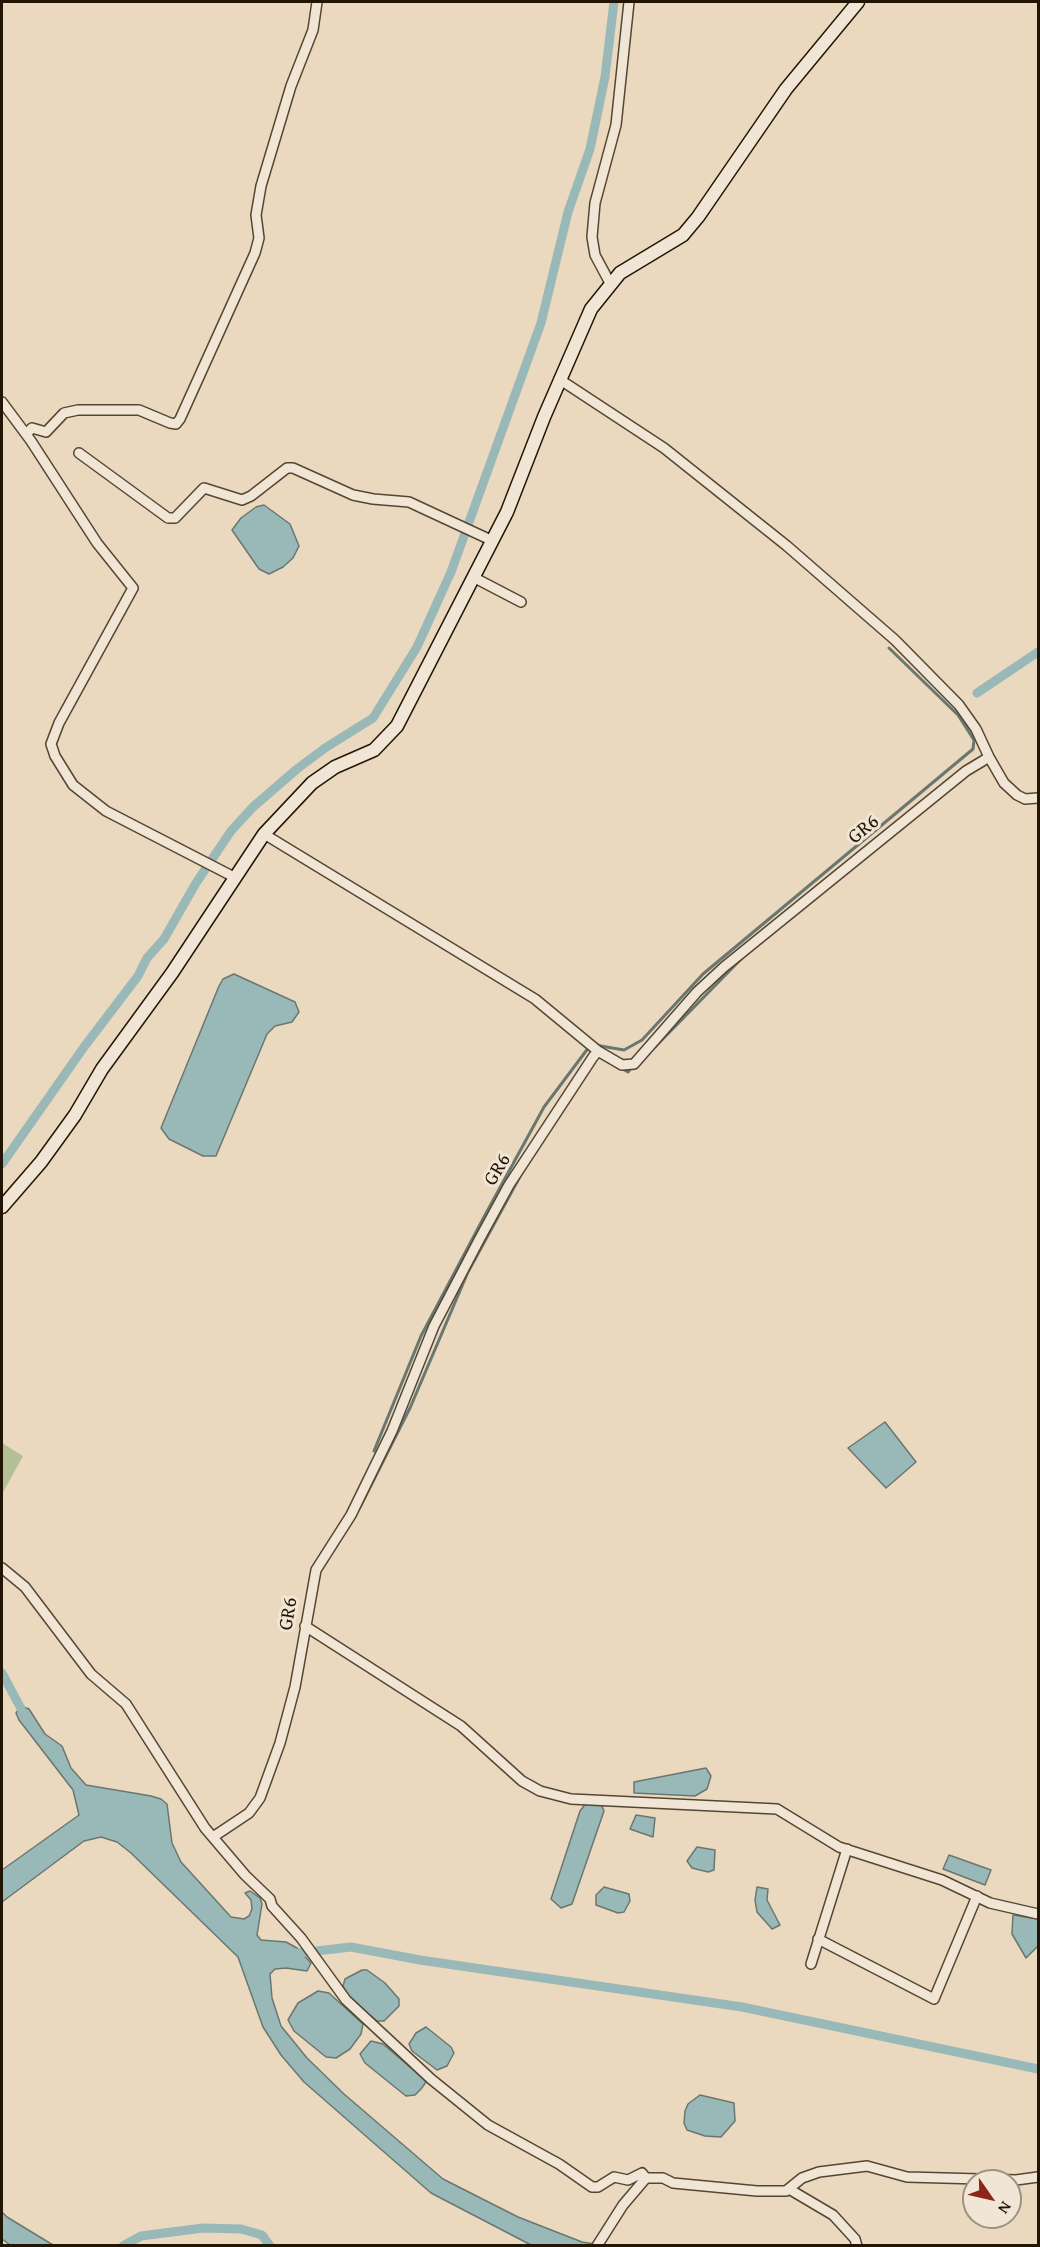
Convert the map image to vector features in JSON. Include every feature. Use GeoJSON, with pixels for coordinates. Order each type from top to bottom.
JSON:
{"type":"FeatureCollection","features":[{"type":"Feature","properties":{"kind":"main road"},"geometry":{"type":"LineString","coordinates":[[2,1207],[41,1162],[75,1115],[102,1069],[172,973],[230,875],[264,834],[312,783],[335,767],[374,750],[391,734],[420,685],[493,542],[591,309],[620,273],[683,235],[698,217],[786,89],[858,2]]}},
{"type":"Feature","properties":{"kind":"street"},"geometry":{"type":"LineString","coordinates":[[26,434],[32,428],[46,432],[63,413],[78,410],[139,410],[176,424],[255,253],[259,238],[256,215],[261,186],[285,107],[313,30],[317,2]]}},
{"type":"Feature","properties":{"kind":"street"},"geometry":{"type":"LineString","coordinates":[[610,283],[595,255],[592,237],[595,203],[616,125],[629,2]]}},
{"type":"Feature","properties":{"kind":"street"},"geometry":{"type":"LineString","coordinates":[[560,379],[664,448],[787,546],[895,640],[959,705],[976,729],[1004,783],[1025,800],[1038,798]]}},
{"type":"Feature","properties":{"kind":"street"},"geometry":{"type":"LineString","coordinates":[[2,402],[26,434],[97,543],[133,588],[59,723],[51,744],[55,756],[74,785],[106,812],[196,855],[230,875]]}},
{"type":"Feature","properties":{"kind":"street"},"geometry":{"type":"LineString","coordinates":[[79,453],[168,518],[175,518],[204,488],[242,500],[251,496],[287,468],[293,468],[353,495],[409,502],[448,518],[493,542]]}},
{"type":"Feature","properties":{"kind":"street"},"geometry":{"type":"LineString","coordinates":[[474,577],[521,602]]}},
{"type":"Feature","properties":{"kind":"street","name":"GR6"},"geometry":{"type":"LineString","coordinates":[[213,1837],[249,1813],[260,1798],[282,1736],[295,1687],[316,1570],[351,1515],[392,1431],[434,1326],[509,1185],[566,1095],[598,1051],[622,1065],[634,1064],[697,992],[724,967],[966,771],[989,757]]}},
{"type":"Feature","properties":{"kind":"street"},"geometry":{"type":"LineString","coordinates":[[264,834],[535,999],[598,1051]]}},
{"type":"Feature","properties":{"kind":"street"},"geometry":{"type":"LineString","coordinates":[[2,1568],[25,1587],[91,1674],[126,1704],[213,1837],[245,1875],[270,1899],[278,1914],[301,1938],[346,2000],[373,2027],[488,2125],[559,2164],[592,2187],[598,2187],[614,2177],[628,2180],[642,2173],[646,2178]]}},
{"type":"Feature","properties":{"kind":"street"},"geometry":{"type":"LineString","coordinates":[[305,1626],[461,1726],[522,1781],[540,1791],[571,1799],[777,1809],[829,1842],[942,1880],[990,1903],[1038,1914]]}},
{"type":"Feature","properties":{"kind":"street"},"geometry":{"type":"LineString","coordinates":[[811,1964],[847,1849]]}},
{"type":"Feature","properties":{"kind":"street"},"geometry":{"type":"LineString","coordinates":[[818,1939],[934,1999],[977,1896]]}},
{"type":"Feature","properties":{"kind":"street"},"geometry":{"type":"LineString","coordinates":[[598,2244],[623,2205],[646,2178],[663,2178],[673,2183],[757,2192],[789,2189],[802,2178],[819,2172],[861,2166],[907,2177],[1017,2180],[1038,2177]]}},
{"type":"Feature","properties":{"kind":"street"},"geometry":{"type":"LineString","coordinates":[[789,2189],[833,2215],[855,2239],[857,2246]]}},
{"type":"Feature","properties":{"kind":"green space"},"geometry":{"type":"Polygon","coordinates":[[[2,1443],[23,1456],[2,1494],[2,1443]]]}},
{"type":"Feature","properties":{"kind":"water"},"geometry":{"type":"Polygon","coordinates":[[[264,505],[290,524],[299,546],[293,558],[283,567],[269,574],[259,569],[232,530],[241,518],[256,507],[264,505]]]}},
{"type":"Feature","properties":{"kind":"water"},"geometry":{"type":"Polygon","coordinates":[[[234,974],[295,1002],[299,1012],[292,1022],[275,1026],[267,1034],[216,1156],[203,1156],[169,1139],[161,1128],[219,986],[223,979],[234,974]]]}},
{"type":"Feature","properties":{"kind":"water"},"geometry":{"type":"Polygon","coordinates":[[[885,1422],[916,1462],[886,1488],[848,1448],[885,1422]]]}},
{"type":"Feature","properties":{"kind":"water"},"geometry":{"type":"Polygon","coordinates":[[[21,1706],[29,1709],[45,1734],[62,1746],[71,1768],[86,1785],[151,1796],[167,1804],[172,1843],[181,1862],[231,1917],[244,1919],[249,1916],[252,1909],[251,1900],[245,1893],[250,1891],[260,1898],[262,1904],[257,1935],[261,1940],[286,1942],[297,1948],[311,1963],[307,1971],[286,1968],[275,1969],[270,1974],[272,1998],[281,2026],[307,2058],[344,2094],[443,2179],[518,2217],[582,2242],[602,2245],[531,2245],[431,2193],[304,2082],[281,2055],[263,2027],[238,1957],[117,1842],[101,1837],[84,1841],[2,1902],[2,1870],[79,1815],[73,1790],[19,1720],[16,1713],[21,1706]]]}},
{"type":"Feature","properties":{"kind":"water"},"geometry":{"type":"Polygon","coordinates":[[[706,1768],[711,1776],[707,1789],[695,1796],[634,1793],[634,1782],[706,1768]]]}},
{"type":"Feature","properties":{"kind":"water"},"geometry":{"type":"Polygon","coordinates":[[[586,1803],[601,1804],[604,1811],[572,1904],[561,1908],[551,1899],[580,1811],[586,1803]]]}},
{"type":"Feature","properties":{"kind":"water"},"geometry":{"type":"Polygon","coordinates":[[[636,1815],[655,1818],[653,1837],[630,1829],[636,1815]]]}},
{"type":"Feature","properties":{"kind":"water"},"geometry":{"type":"Polygon","coordinates":[[[697,1847],[715,1850],[714,1870],[708,1872],[692,1868],[687,1861],[697,1847]]]}},
{"type":"Feature","properties":{"kind":"water"},"geometry":{"type":"Polygon","coordinates":[[[949,1855],[991,1870],[985,1885],[943,1869],[949,1855]]]}},
{"type":"Feature","properties":{"kind":"water"},"geometry":{"type":"Polygon","coordinates":[[[604,1887],[629,1894],[630,1901],[624,1912],[618,1913],[596,1905],[596,1895],[604,1887]]]}},
{"type":"Feature","properties":{"kind":"water"},"geometry":{"type":"Polygon","coordinates":[[[757,1887],[768,1889],[767,1900],[780,1925],[772,1929],[757,1912],[755,1900],[757,1887]]]}},
{"type":"Feature","properties":{"kind":"water"},"geometry":{"type":"Polygon","coordinates":[[[1013,1915],[1038,1919],[1038,1946],[1026,1958],[1012,1934],[1013,1915]]]}},
{"type":"Feature","properties":{"kind":"water"},"geometry":{"type":"Polygon","coordinates":[[[362,1970],[367,1970],[385,1983],[399,1999],[399,2006],[384,2021],[377,2021],[351,2001],[343,1986],[345,1979],[362,1970]]]}},
{"type":"Feature","properties":{"kind":"water"},"geometry":{"type":"Polygon","coordinates":[[[318,1991],[329,1993],[363,2024],[361,2034],[350,2049],[336,2058],[326,2057],[294,2031],[288,2020],[298,2003],[318,1991]]]}},
{"type":"Feature","properties":{"kind":"water"},"geometry":{"type":"Polygon","coordinates":[[[426,2027],[451,2047],[454,2053],[447,2066],[437,2070],[412,2051],[409,2044],[416,2033],[426,2027]]]}},
{"type":"Feature","properties":{"kind":"water"},"geometry":{"type":"Polygon","coordinates":[[[371,2041],[383,2044],[424,2079],[426,2082],[415,2095],[406,2096],[365,2063],[360,2054],[371,2041]]]}},
{"type":"Feature","properties":{"kind":"water"},"geometry":{"type":"Polygon","coordinates":[[[700,2095],[734,2103],[735,2121],[721,2137],[705,2136],[687,2130],[684,2123],[685,2111],[688,2104],[700,2095]]]}},
{"type":"Feature","properties":{"kind":"water"},"geometry":{"type":"Polygon","coordinates":[[[2,2212],[53,2245],[10,2245],[2,2239],[2,2212]]]}},
{"type":"Feature","properties":{"kind":"waterway"},"geometry":{"type":"LineString","coordinates":[[2,1164],[84,1047],[138,976],[147,958],[164,939],[196,883],[231,831],[253,807],[297,769],[325,748],[373,718],[417,647],[451,572],[541,323],[568,212],[590,149],[605,77],[614,2]]}},
{"type":"Feature","properties":{"kind":"waterway"},"geometry":{"type":"LineString","coordinates":[[595,1045],[624,1050],[642,1040],[703,974],[973,749],[974,740],[958,715],[889,648]]}},
{"type":"Feature","properties":{"kind":"waterway"},"geometry":{"type":"LineString","coordinates":[[977,693],[1038,652]]}},
{"type":"Feature","properties":{"kind":"waterway"},"geometry":{"type":"LineString","coordinates":[[655,1047],[745,955]]}},
{"type":"Feature","properties":{"kind":"waterway"},"geometry":{"type":"LineString","coordinates":[[374,1451],[421,1336],[484,1217],[544,1107],[589,1047]]}},
{"type":"Feature","properties":{"kind":"waterway"},"geometry":{"type":"LineString","coordinates":[[621,1068],[628,1072],[632,1067]]}},
{"type":"Feature","properties":{"kind":"waterway"},"geometry":{"type":"LineString","coordinates":[[360,1507],[410,1408],[468,1272],[523,1171]]}},
{"type":"Feature","properties":{"kind":"waterway"},"geometry":{"type":"LineString","coordinates":[[2,1673],[25,1716]]}},
{"type":"Feature","properties":{"kind":"waterway"},"geometry":{"type":"LineString","coordinates":[[290,1954],[351,1947],[420,1960],[742,2007],[1038,2069]]}},
{"type":"Feature","properties":{"kind":"waterway"},"geometry":{"type":"LineString","coordinates":[[123,2246],[141,2236],[203,2228],[241,2229],[262,2235],[270,2246]]}}]}
